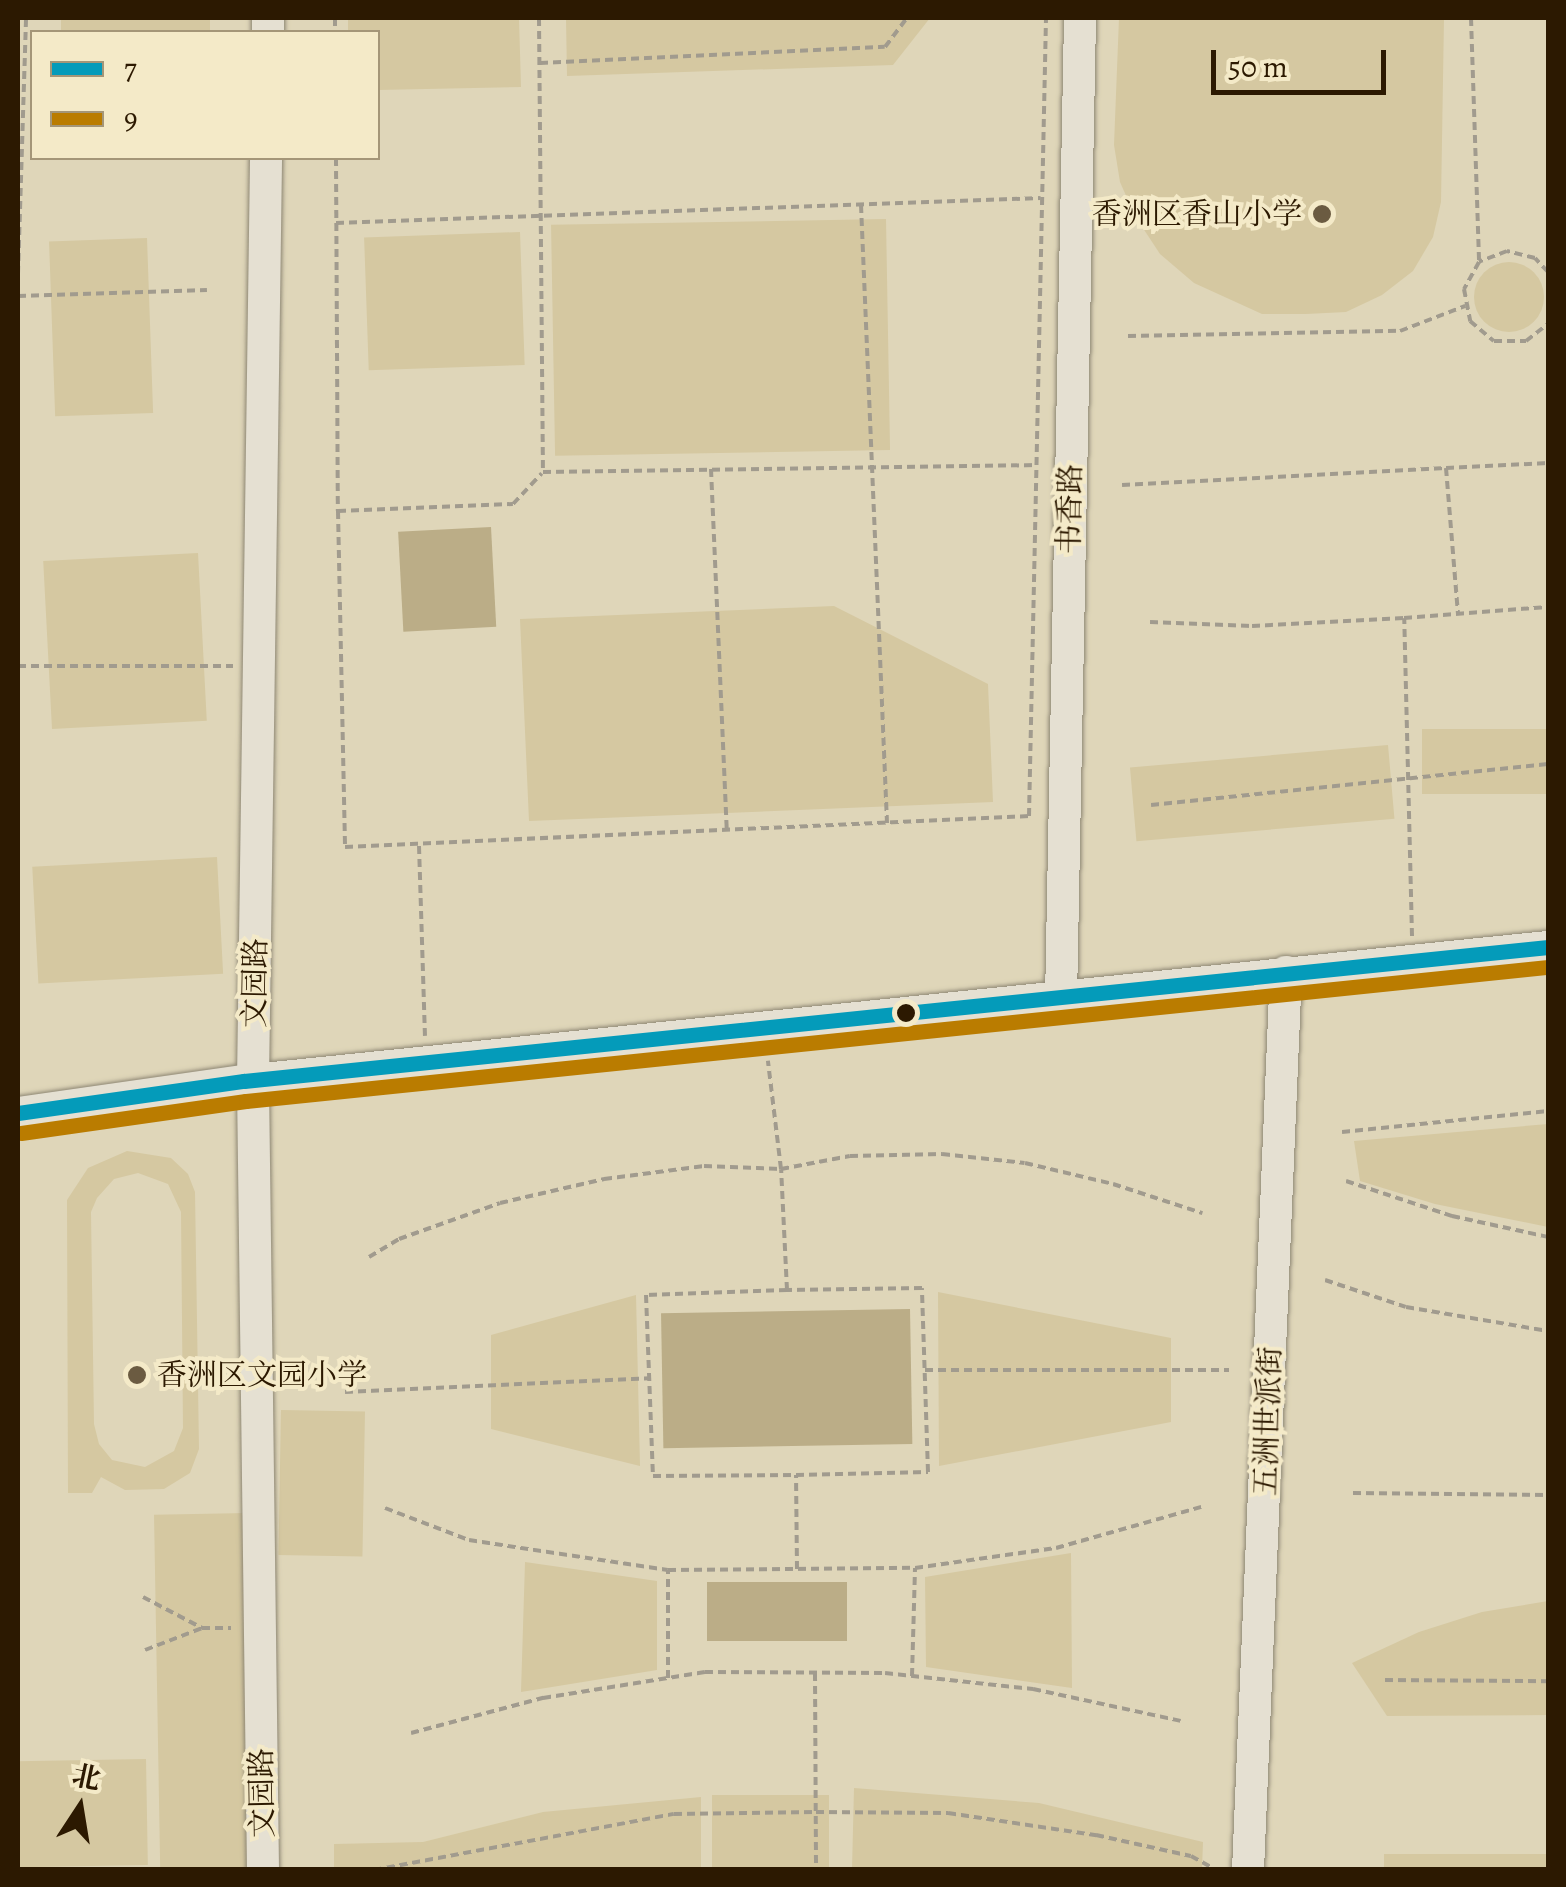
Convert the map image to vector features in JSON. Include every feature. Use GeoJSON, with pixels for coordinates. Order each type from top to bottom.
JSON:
{"type":"FeatureCollection","features":[{"type":"Feature","properties":{"kind":"street","name":"书香路"},"geometry":{"type":"LineString","coordinates":[[1061,1000],[1080,18]]}},
{"type":"Feature","properties":{"kind":"street","name":"文园路"},"geometry":{"type":"LineString","coordinates":[[263,1870],[254,1080],[266,160]]}},
{"type":"Feature","properties":{"kind":"street"},"geometry":{"type":"LineString","coordinates":[[18,1113],[254,1080],[1548,947]]}},
{"type":"Feature","properties":{"kind":"street","name":"五洲世派街"},"geometry":{"type":"LineString","coordinates":[[1248,1870],[1286,972]]}},
{"type":"Feature","properties":{"kind":"path"},"geometry":{"type":"LineString","coordinates":[[18,274],[26,18]]}},
{"type":"Feature","properties":{"kind":"path"},"geometry":{"type":"LineString","coordinates":[[338,511],[513,504],[543,472],[539,18]]}},
{"type":"Feature","properties":{"kind":"path"},"geometry":{"type":"LineString","coordinates":[[540,64],[886,48],[907,18]]}},
{"type":"Feature","properties":{"kind":"path"},"geometry":{"type":"LineString","coordinates":[[336,160],[345,848],[1029,816],[1046,18]]}},
{"type":"Feature","properties":{"kind":"path"},"geometry":{"type":"LineString","coordinates":[[1470,18],[1479,262],[1464,289],[1464,306],[1470,321],[1494,341],[1526,341],[1548,324]]}},
{"type":"Feature","properties":{"kind":"path"},"geometry":{"type":"LineString","coordinates":[[25,49],[30,49]]}},
{"type":"Feature","properties":{"kind":"path"},"geometry":{"type":"LineString","coordinates":[[336,223],[1043,198]]}},
{"type":"Feature","properties":{"kind":"path"},"geometry":{"type":"LineString","coordinates":[[860,204],[887,823]]}},
{"type":"Feature","properties":{"kind":"path"},"geometry":{"type":"LineString","coordinates":[[1479,262],[1507,251],[1522,252],[1548,272]]}},
{"type":"Feature","properties":{"kind":"path"},"geometry":{"type":"LineString","coordinates":[[18,296],[207,290]]}},
{"type":"Feature","properties":{"kind":"path"},"geometry":{"type":"LineString","coordinates":[[1128,336],[1400,332],[1464,306]]}},
{"type":"Feature","properties":{"kind":"path"},"geometry":{"type":"LineString","coordinates":[[1122,485],[1548,463]]}},
{"type":"Feature","properties":{"kind":"path"},"geometry":{"type":"LineString","coordinates":[[543,472],[1037,465]]}},
{"type":"Feature","properties":{"kind":"path"},"geometry":{"type":"LineString","coordinates":[[1446,468],[1458,614]]}},
{"type":"Feature","properties":{"kind":"path"},"geometry":{"type":"LineString","coordinates":[[711,469],[728,831]]}},
{"type":"Feature","properties":{"kind":"path"},"geometry":{"type":"LineString","coordinates":[[1150,622],[1252,626],[1548,607]]}},
{"type":"Feature","properties":{"kind":"path"},"geometry":{"type":"LineString","coordinates":[[1404,618],[1413,960]]}},
{"type":"Feature","properties":{"kind":"path"},"geometry":{"type":"LineString","coordinates":[[18,666],[259,666]]}},
{"type":"Feature","properties":{"kind":"path"},"geometry":{"type":"LineString","coordinates":[[1150,805],[1548,764]]}},
{"type":"Feature","properties":{"kind":"path"},"geometry":{"type":"LineString","coordinates":[[419,846],[426,1064]]}},
{"type":"Feature","properties":{"kind":"path"},"geometry":{"type":"LineString","coordinates":[[768,1061],[781,1169],[787,1290]]}},
{"type":"Feature","properties":{"kind":"path"},"geometry":{"type":"LineString","coordinates":[[1342,1132],[1548,1111]]}},
{"type":"Feature","properties":{"kind":"path"},"geometry":{"type":"LineString","coordinates":[[369,1257],[399,1240],[500,1203],[604,1179],[704,1166],[781,1169],[850,1156],[942,1154],[1024,1163],[1113,1184],[1202,1213]]}},
{"type":"Feature","properties":{"kind":"path"},"geometry":{"type":"LineString","coordinates":[[1346,1181],[1452,1216],[1548,1237]]}},
{"type":"Feature","properties":{"kind":"path"},"geometry":{"type":"LineString","coordinates":[[1324,1280],[1406,1307],[1548,1331]]}},
{"type":"Feature","properties":{"kind":"path"},"geometry":{"type":"LineString","coordinates":[[922,1288],[928,1472],[653,1476],[646,1295],[787,1290],[922,1288]]}},
{"type":"Feature","properties":{"kind":"path"},"geometry":{"type":"LineString","coordinates":[[925,1370],[1229,1370]]}},
{"type":"Feature","properties":{"kind":"path"},"geometry":{"type":"LineString","coordinates":[[345,1392],[650,1378]]}},
{"type":"Feature","properties":{"kind":"path"},"geometry":{"type":"LineString","coordinates":[[796,1475],[797,1569]]}},
{"type":"Feature","properties":{"kind":"path"},"geometry":{"type":"LineString","coordinates":[[1352,1493],[1548,1494]]}},
{"type":"Feature","properties":{"kind":"path"},"geometry":{"type":"LineString","coordinates":[[385,1508],[470,1540],[668,1570],[915,1568],[1056,1548],[1201,1507]]}},
{"type":"Feature","properties":{"kind":"path"},"geometry":{"type":"LineString","coordinates":[[912,1676],[915,1568]]}},
{"type":"Feature","properties":{"kind":"path"},"geometry":{"type":"LineString","coordinates":[[668,1570],[668,1678]]}},
{"type":"Feature","properties":{"kind":"path"},"geometry":{"type":"LineString","coordinates":[[143,1597],[202,1628]]}},
{"type":"Feature","properties":{"kind":"path"},"geometry":{"type":"LineString","coordinates":[[145,1650],[202,1628],[260,1628]]}},
{"type":"Feature","properties":{"kind":"path"},"geometry":{"type":"LineString","coordinates":[[411,1734],[543,1698],[705,1672],[912,1676],[1033,1688],[1180,1721]]}},
{"type":"Feature","properties":{"kind":"path"},"geometry":{"type":"LineString","coordinates":[[815,1673],[816,1870]]}},
{"type":"Feature","properties":{"kind":"path"},"geometry":{"type":"LineString","coordinates":[[1385,1680],[1548,1681]]}},
{"type":"Feature","properties":{"kind":"path"},"geometry":{"type":"LineString","coordinates":[[374,1870],[674,1814],[816,1812],[948,1813],[1096,1835],[1190,1856],[1216,1870]]}},
{"type":"Feature","properties":{"kind":"shaded area"},"geometry":{"type":"Polygon","coordinates":[[[61,18],[210,18],[210,30],[61,30],[61,18]]]}},
{"type":"Feature","properties":{"kind":"shaded area"},"geometry":{"type":"Polygon","coordinates":[[[348,18],[519,18],[521,87],[380,90],[380,30],[348,30],[348,18]]]}},
{"type":"Feature","properties":{"kind":"shaded area"},"geometry":{"type":"Polygon","coordinates":[[[566,18],[930,18],[893,65],[567,76],[566,18]]]}},
{"type":"Feature","properties":{"kind":"shaded area"},"geometry":{"type":"Polygon","coordinates":[[[1119,18],[1444,18],[1441,202],[1433,237],[1413,271],[1382,295],[1346,312],[1262,314],[1194,283],[1160,254],[1135,216],[1120,182],[1114,145],[1119,18]]]}},
{"type":"Feature","properties":{"kind":"shaded area"},"geometry":{"type":"Polygon","coordinates":[[[886,219],[890,450],[555,456],[551,225],[886,219]]]}},
{"type":"Feature","properties":{"kind":"shaded area"},"geometry":{"type":"Polygon","coordinates":[[[520,232],[525,365],[369,370],[364,237],[520,232]]]}},
{"type":"Feature","properties":{"kind":"shaded area"},"geometry":{"type":"Polygon","coordinates":[[[147,238],[153,413],[55,416],[49,241],[147,238]]]}},
{"type":"Feature","properties":{"kind":"shaded area"},"geometry":{"type":"Polygon","coordinates":[[[1509,262],[1534,272],[1544,297],[1534,322],[1509,332],[1484,322],[1474,297],[1484,272],[1509,262]]]}},
{"type":"Feature","properties":{"kind":"shaded area"},"geometry":{"type":"Polygon","coordinates":[[[491,527],[496,627],[403,632],[398,532],[491,527]]]}},
{"type":"Feature","properties":{"kind":"shaded area"},"geometry":{"type":"Polygon","coordinates":[[[198,553],[207,721],[52,729],[43,561],[198,553]]]}},
{"type":"Feature","properties":{"kind":"shaded area"},"geometry":{"type":"Polygon","coordinates":[[[834,606],[988,684],[993,802],[529,821],[520,619],[834,606]]]}},
{"type":"Feature","properties":{"kind":"shaded area"},"geometry":{"type":"Polygon","coordinates":[[[1422,729],[1548,729],[1548,794],[1422,794],[1422,729]]]}},
{"type":"Feature","properties":{"kind":"shaded area"},"geometry":{"type":"Polygon","coordinates":[[[1388,745],[1394,819],[1136,841],[1130,768],[1388,745]]]}},
{"type":"Feature","properties":{"kind":"shaded area"},"geometry":{"type":"Polygon","coordinates":[[[217,857],[223,974],[38,984],[32,867],[217,857]]]}},
{"type":"Feature","properties":{"kind":"shaded area"},"geometry":{"type":"Polygon","coordinates":[[[1548,1124],[1548,1227],[1435,1204],[1360,1181],[1354,1141],[1548,1124]]]}},
{"type":"Feature","properties":{"kind":"shaded area"},"geometry":{"type":"Polygon","coordinates":[[[127,1151],[171,1158],[188,1174],[195,1192],[199,1449],[190,1473],[164,1489],[125,1490],[101,1477],[92,1493],[68,1493],[67,1200],[88,1168],[127,1151]],[[138,1173],[114,1179],[97,1198],[91,1212],[94,1424],[99,1444],[112,1460],[145,1467],[174,1451],[183,1428],[181,1212],[168,1184],[138,1173]]]}},
{"type":"Feature","properties":{"kind":"shaded area"},"geometry":{"type":"Polygon","coordinates":[[[938,1292],[1171,1338],[1171,1422],[939,1466],[938,1292]]]}},
{"type":"Feature","properties":{"kind":"shaded area"},"geometry":{"type":"Polygon","coordinates":[[[636,1295],[640,1466],[491,1429],[491,1335],[636,1295]]]}},
{"type":"Feature","properties":{"kind":"shaded area"},"geometry":{"type":"Polygon","coordinates":[[[910,1309],[912,1444],[663,1448],[661,1313],[910,1309]]]}},
{"type":"Feature","properties":{"kind":"shaded area"},"geometry":{"type":"Polygon","coordinates":[[[281,1410],[365,1411],[362,1556],[278,1555],[281,1410]]]}},
{"type":"Feature","properties":{"kind":"shaded area"},"geometry":{"type":"Polygon","coordinates":[[[248,1513],[254,1867],[160,1869],[154,1515],[248,1513]]]}},
{"type":"Feature","properties":{"kind":"shaded area"},"geometry":{"type":"Polygon","coordinates":[[[1071,1553],[1072,1688],[926,1667],[925,1577],[1071,1553]]]}},
{"type":"Feature","properties":{"kind":"shaded area"},"geometry":{"type":"Polygon","coordinates":[[[525,1562],[657,1581],[657,1670],[521,1692],[525,1562]]]}},
{"type":"Feature","properties":{"kind":"shaded area"},"geometry":{"type":"Polygon","coordinates":[[[707,1582],[847,1582],[847,1641],[707,1641],[707,1582]]]}},
{"type":"Feature","properties":{"kind":"shaded area"},"geometry":{"type":"Polygon","coordinates":[[[1548,1601],[1548,1715],[1387,1716],[1352,1663],[1419,1632],[1482,1612],[1548,1601]]]}},
{"type":"Feature","properties":{"kind":"shaded area"},"geometry":{"type":"Polygon","coordinates":[[[146,1759],[148,1865],[20,1867],[18,1761],[146,1759]]]}},
{"type":"Feature","properties":{"kind":"shaded area"},"geometry":{"type":"Polygon","coordinates":[[[854,1788],[1039,1803],[1203,1842],[1202,1869],[852,1869],[854,1788]]]}},
{"type":"Feature","properties":{"kind":"shaded area"},"geometry":{"type":"Polygon","coordinates":[[[712,1795],[829,1795],[829,1869],[712,1869],[712,1795]]]}},
{"type":"Feature","properties":{"kind":"shaded area"},"geometry":{"type":"Polygon","coordinates":[[[701,1797],[701,1869],[334,1869],[334,1844],[423,1842],[543,1812],[701,1797]]]}},
{"type":"Feature","properties":{"kind":"shaded area"},"geometry":{"type":"Polygon","coordinates":[[[1384,1854],[1548,1854],[1548,1869],[1384,1869],[1384,1854]]]}},
{"type":"Feature","properties":{"kind":"transit line","name":"7"},"geometry":{"type":"LineString","coordinates":[[18,1113],[244,1081],[1548,947]]}},
{"type":"Feature","properties":{"kind":"transit line","name":"9"},"geometry":{"type":"LineString","coordinates":[[21,1133],[246,1101],[1548,967]]}},
{"type":"Feature","properties":{"kind":"place","name":"香洲区香山小学"},"geometry":{"type":"Point","coordinates":[1322,214]}},
{"type":"Feature","properties":{"kind":"place","name":"香洲区文园小学"},"geometry":{"type":"Point","coordinates":[137,1375]}}]}
